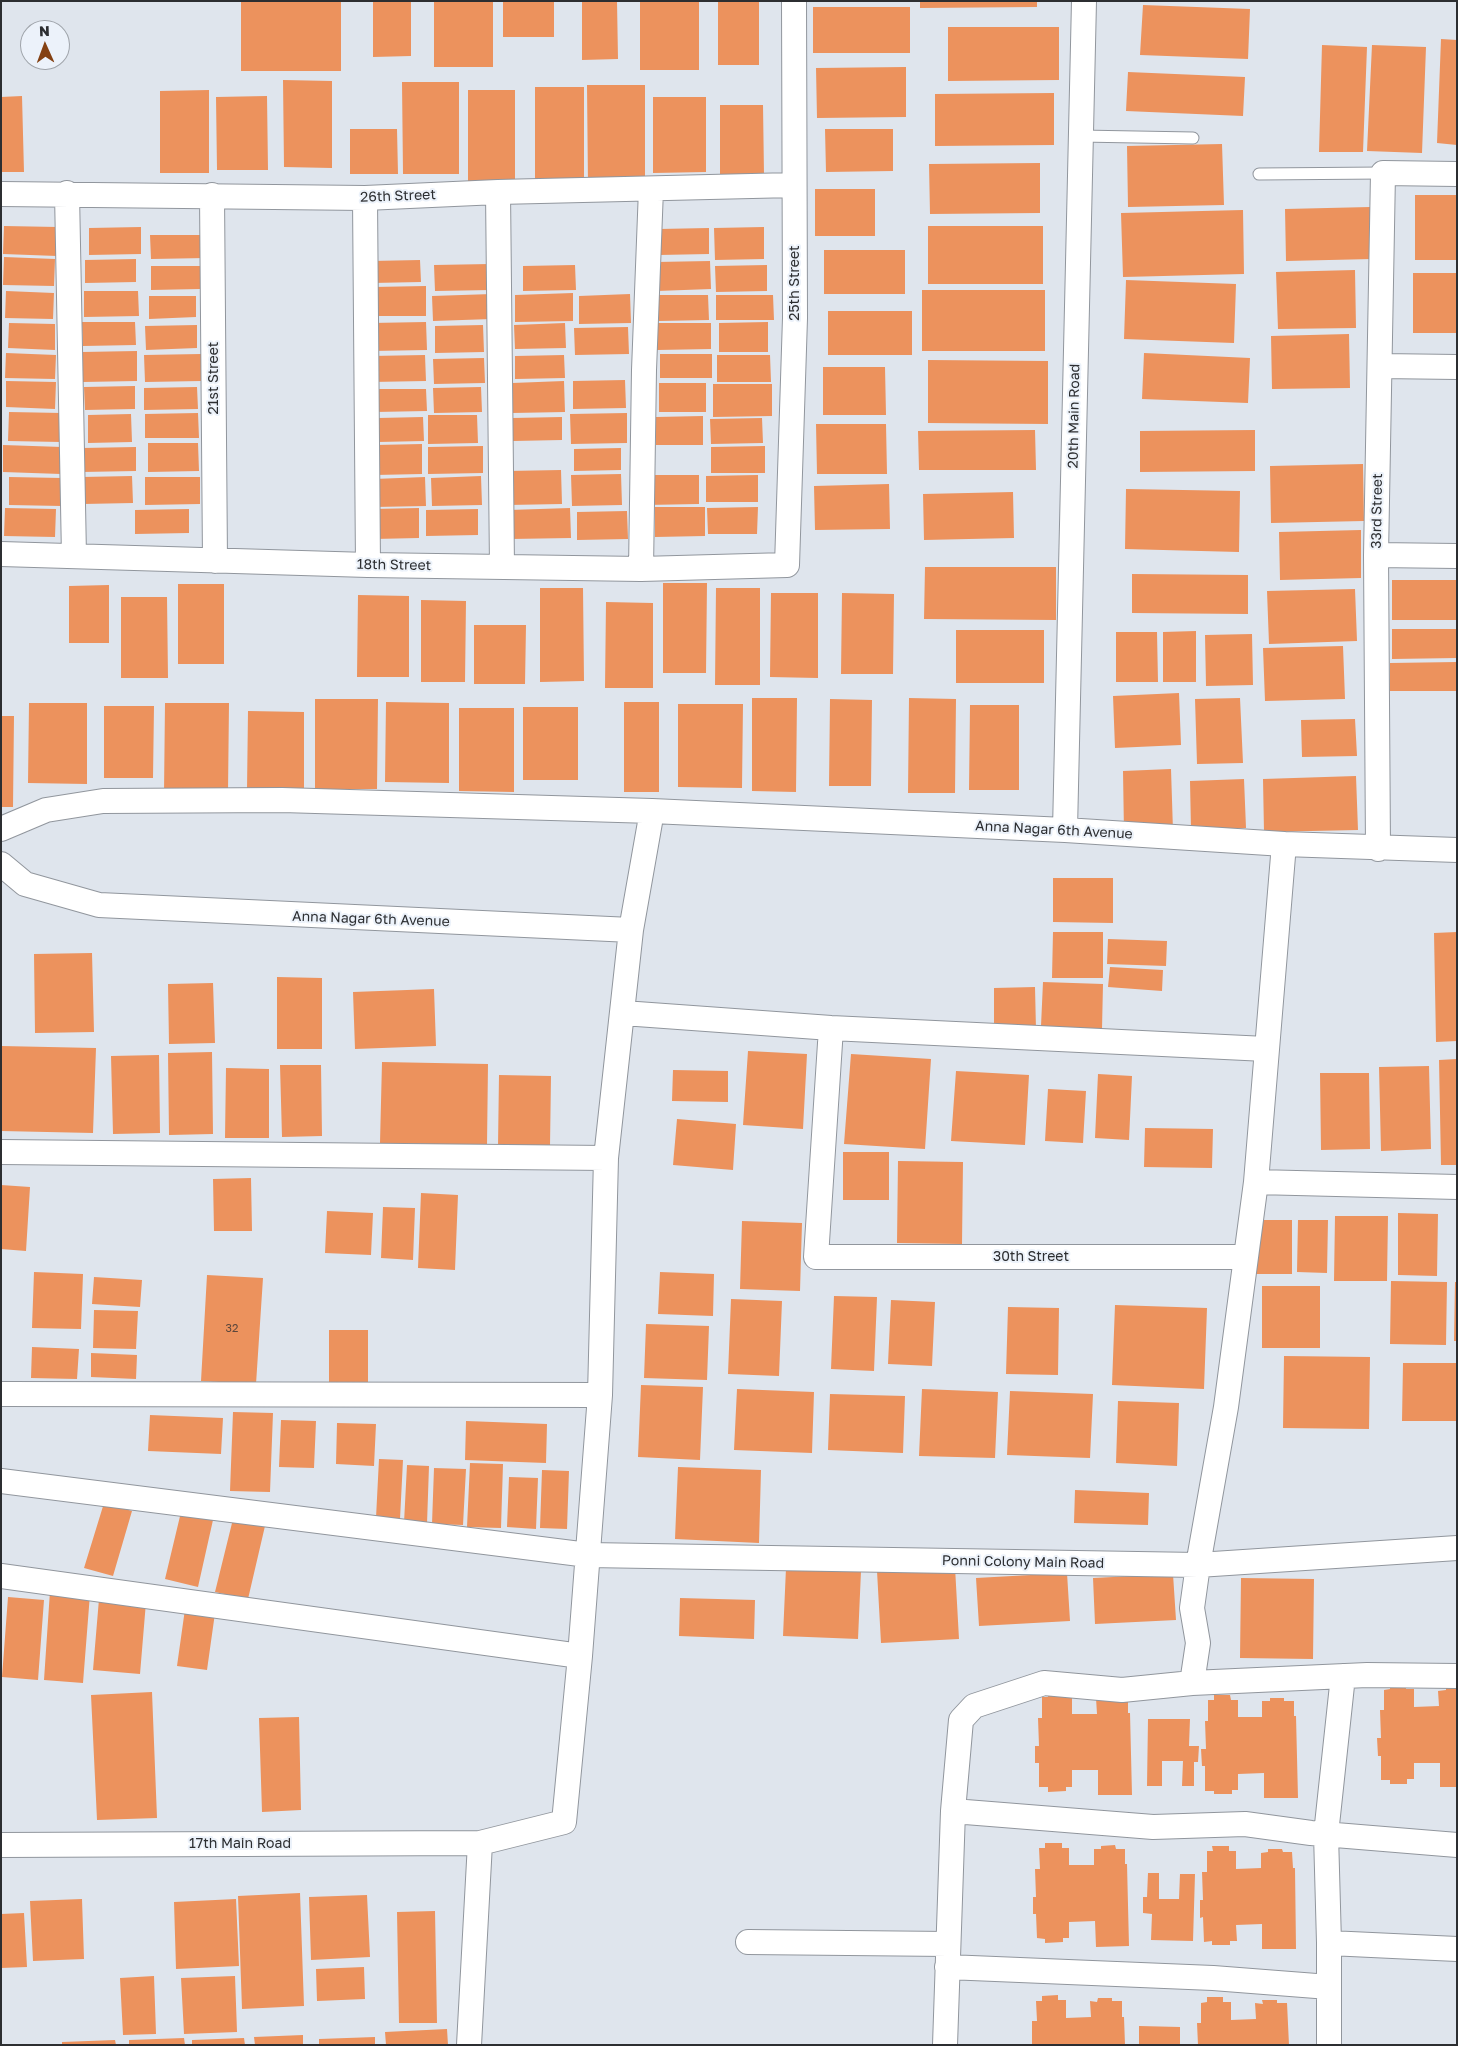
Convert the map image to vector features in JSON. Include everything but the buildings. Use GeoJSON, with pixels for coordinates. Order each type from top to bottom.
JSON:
{"type":"FeatureCollection","features":[{"type":"Feature","properties":{"kind":"street","name":"25th Street"},"geometry":{"type":"LineString","coordinates":[[787,565],[795,318],[794,1]]}},
{"type":"Feature","properties":{"kind":"street","name":"20th Main Road"},"geometry":{"type":"LineString","coordinates":[[1065,830],[1084,1]]}},
{"type":"Feature","properties":{"kind":"street"},"geometry":{"type":"LineString","coordinates":[[1382,173],[1457,174]]}},
{"type":"Feature","properties":{"kind":"street","name":"33rd Street"},"geometry":{"type":"LineString","coordinates":[[1378,849],[1376,555],[1381,366],[1382,173]]}},
{"type":"Feature","properties":{"kind":"street","name":"26th Street"},"geometry":{"type":"LineString","coordinates":[[1,194],[67,193],[365,198],[498,192],[794,184]]}},
{"type":"Feature","properties":{"kind":"street"},"geometry":{"type":"LineString","coordinates":[[641,569],[644,370],[650,189]]}},
{"type":"Feature","properties":{"kind":"street"},"geometry":{"type":"LineString","coordinates":[[498,192],[502,567]]}},
{"type":"Feature","properties":{"kind":"street"},"geometry":{"type":"LineString","coordinates":[[67,193],[74,556]]}},
{"type":"Feature","properties":{"kind":"street","name":"21st Street"},"geometry":{"type":"LineString","coordinates":[[212,195],[215,561]]}},
{"type":"Feature","properties":{"kind":"street"},"geometry":{"type":"LineString","coordinates":[[365,198],[368,565]]}},
{"type":"Feature","properties":{"kind":"street"},"geometry":{"type":"LineString","coordinates":[[1381,366],[1457,367]]}},
{"type":"Feature","properties":{"kind":"street","name":"18th Street"},"geometry":{"type":"LineString","coordinates":[[1,554],[368,565],[641,569],[787,565]]}},
{"type":"Feature","properties":{"kind":"street"},"geometry":{"type":"LineString","coordinates":[[1376,555],[1457,556]]}},
{"type":"Feature","properties":{"kind":"street","name":"Anna Nagar 6th Avenue"},"geometry":{"type":"LineString","coordinates":[[1,829],[46,810],[103,801],[282,800],[652,811],[1065,830],[1378,849],[1457,850]]}},
{"type":"Feature","properties":{"kind":"street"},"geometry":{"type":"LineString","coordinates":[[1,1576],[580,1656],[600,1395],[606,1158],[631,930],[652,811]]}},
{"type":"Feature","properties":{"kind":"street"},"geometry":{"type":"LineString","coordinates":[[1192,1683],[1198,1643],[1192,1608],[1226,1407],[1256,1182],[1284,844]]}},
{"type":"Feature","properties":{"kind":"street","name":"Anna Nagar 6th Avenue"},"geometry":{"type":"LineString","coordinates":[[1,864],[25,884],[98,906],[631,930]]}},
{"type":"Feature","properties":{"kind":"street"},"geometry":{"type":"LineString","coordinates":[[623,1013],[831,1028],[1266,1049]]}},
{"type":"Feature","properties":{"kind":"street","name":"30th Street"},"geometry":{"type":"LineString","coordinates":[[831,1028],[816,1257],[1246,1257]]}},
{"type":"Feature","properties":{"kind":"street"},"geometry":{"type":"LineString","coordinates":[[1,1152],[606,1158]]}},
{"type":"Feature","properties":{"kind":"street"},"geometry":{"type":"LineString","coordinates":[[1256,1182],[1457,1187]]}},
{"type":"Feature","properties":{"kind":"street"},"geometry":{"type":"LineString","coordinates":[[1,1394],[600,1395]]}},
{"type":"Feature","properties":{"kind":"street","name":"Ponni Colony Main Road"},"geometry":{"type":"LineString","coordinates":[[1,1481],[588,1554],[1198,1565],[1457,1548]]}},
{"type":"Feature","properties":{"kind":"street","name":"17th Main Road"},"geometry":{"type":"LineString","coordinates":[[1,1845],[480,1843],[564,1822],[580,1656]]}},
{"type":"Feature","properties":{"kind":"street"},"geometry":{"type":"LineString","coordinates":[[1329,2045],[1326,1834],[1343,1676]]}},
{"type":"Feature","properties":{"kind":"street"},"geometry":{"type":"LineString","coordinates":[[945,2045],[953,1810],[961,1720],[974,1706],[1044,1683],[1122,1690],[1192,1683],[1343,1676],[1457,1676]]}},
{"type":"Feature","properties":{"kind":"street"},"geometry":{"type":"LineString","coordinates":[[953,1810],[1152,1827],[1245,1824],[1326,1834],[1457,1844]]}},
{"type":"Feature","properties":{"kind":"street"},"geometry":{"type":"LineString","coordinates":[[469,2045],[480,1843]]}},
{"type":"Feature","properties":{"kind":"street"},"geometry":{"type":"LineString","coordinates":[[748,1942],[948,1955],[1328,1986]]}},
{"type":"Feature","properties":{"kind":"street"},"geometry":{"type":"LineString","coordinates":[[1328,1943],[1457,1949]]}},
{"type":"Feature","properties":{"kind":"lane"},"geometry":{"type":"LineString","coordinates":[[1080,136],[1193,138]]}},
{"type":"Feature","properties":{"kind":"lane"},"geometry":{"type":"LineString","coordinates":[[1259,174],[1382,173]]}}]}
